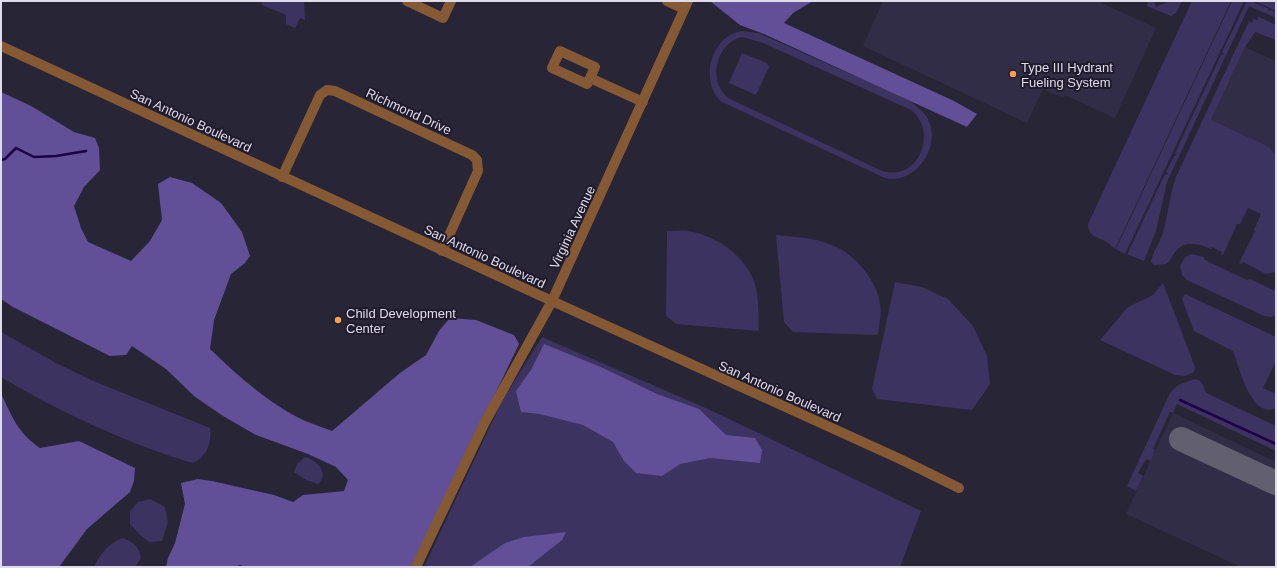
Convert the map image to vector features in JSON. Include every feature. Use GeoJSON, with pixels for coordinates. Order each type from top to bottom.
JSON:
{"type":"FeatureCollection","features":[{"type":"Feature","properties":{"kind":"street"},"geometry":{"type":"LineString","coordinates":[[406,1],[443,18],[451,1]]}},
{"type":"Feature","properties":{"kind":"street"},"geometry":{"type":"LineString","coordinates":[[667,1],[686,5]]}},
{"type":"Feature","properties":{"kind":"street","name":"Virginia Avenue"},"geometry":{"type":"LineString","coordinates":[[416,567],[485,422],[552,301],[686,5]]}},
{"type":"Feature","properties":{"kind":"street","name":"San Antonio Boulevard"},"geometry":{"type":"LineString","coordinates":[[1,46],[442,251],[900,459],[959,488]]}},
{"type":"Feature","properties":{"kind":"street"},"geometry":{"type":"LineString","coordinates":[[590,78],[643,102]]}},
{"type":"Feature","properties":{"kind":"street","name":"Richmond Drive"},"geometry":{"type":"LineString","coordinates":[[282,177],[320,95],[327,90],[335,91],[472,155],[477,160],[478,171],[442,251]]}},
{"type":"Feature","properties":{"kind":"shaded area"},"geometry":{"type":"Polygon","coordinates":[[[261,1],[304,1],[305,20],[300,18],[295,28],[286,24],[286,15],[262,5],[261,1]]]}},
{"type":"Feature","properties":{"kind":"shaded area"},"geometry":{"type":"Polygon","coordinates":[[[710,1],[813,1],[793,13],[784,23],[954,101],[977,114],[967,127],[764,34],[740,25],[710,1]]]}},
{"type":"Feature","properties":{"kind":"shaded area"},"geometry":{"type":"Polygon","coordinates":[[[883,1],[1097,1],[1156,28],[1115,118],[1065,95],[1063,98],[1043,89],[1027,123],[863,46],[883,1]]]}},
{"type":"Feature","properties":{"kind":"shaded area"},"geometry":{"type":"Polygon","coordinates":[[[1148,1],[1154,1],[1156,7],[1170,1],[1182,1],[1176,13],[1171,16],[1147,6],[1148,1]]]}},
{"type":"Feature","properties":{"kind":"shaded area"},"geometry":{"type":"Polygon","coordinates":[[[1192,1],[1231,1],[1115,249],[1109,243],[1092,235],[1088,224],[1192,1]]]}},
{"type":"Feature","properties":{"kind":"shaded area"},"geometry":{"type":"Polygon","coordinates":[[[1232,1],[1244,1],[1125,254],[1116,249],[1232,1]]]}},
{"type":"Feature","properties":{"kind":"shaded area"},"geometry":{"type":"Polygon","coordinates":[[[1247,1],[1251,1],[1269,9],[1268,11],[1271,10],[1276,13],[1276,18],[1249,6],[1167,182],[1156,231],[1144,261],[1127,255],[1164,176],[1168,173],[1166,172],[1174,156],[1176,156],[1175,153],[1221,55],[1224,54],[1222,52],[1247,1]]]}},
{"type":"Feature","properties":{"kind":"shaded area"},"geometry":{"type":"Polygon","coordinates":[[[1255,1],[1276,1],[1276,11],[1255,1]]]}},
{"type":"Feature","properties":{"kind":"shaded area"},"geometry":{"type":"Polygon","coordinates":[[[1259,17],[1276,25],[1276,40],[1255,32],[1245,47],[1211,120],[1269,147],[1276,155],[1276,272],[1266,274],[1243,262],[1242,264],[1239,263],[1255,231],[1254,230],[1261,214],[1248,208],[1240,224],[1237,224],[1223,255],[1221,254],[1222,252],[1212,247],[1211,249],[1202,245],[1187,244],[1179,248],[1166,264],[1154,265],[1151,262],[1162,236],[1176,177],[1249,21],[1252,23],[1253,19],[1257,20],[1259,17]]]}},
{"type":"Feature","properties":{"kind":"shaded area"},"geometry":{"type":"Polygon","coordinates":[[[741,31],[758,33],[908,100],[921,110],[929,120],[932,132],[931,145],[919,167],[909,174],[898,178],[885,178],[722,102],[715,93],[711,83],[711,61],[715,51],[730,35],[741,31]],[[742,37],[733,41],[721,54],[717,63],[716,73],[722,91],[728,98],[882,171],[895,172],[906,169],[914,162],[920,153],[924,142],[923,130],[919,119],[911,110],[763,43],[742,37]]]}},
{"type":"Feature","properties":{"kind":"shaded area"},"geometry":{"type":"Polygon","coordinates":[[[1245,47],[1276,61],[1276,155],[1273,151],[1211,120],[1245,47]]]}},
{"type":"Feature","properties":{"kind":"shaded area"},"geometry":{"type":"Polygon","coordinates":[[[742,53],[767,63],[769,67],[756,95],[729,83],[742,53]]]}},
{"type":"Feature","properties":{"kind":"shaded area"},"geometry":{"type":"Polygon","coordinates":[[[1,92],[31,106],[74,132],[95,138],[99,148],[100,170],[84,187],[74,206],[81,228],[88,242],[131,261],[150,241],[162,220],[158,184],[170,177],[192,183],[221,203],[242,232],[250,256],[245,263],[231,274],[214,320],[210,349],[231,369],[265,397],[303,420],[332,431],[400,373],[426,355],[439,331],[450,318],[476,320],[514,335],[519,344],[412,567],[246,567],[240,565],[234,567],[166,567],[168,558],[175,543],[185,504],[181,483],[198,479],[212,481],[274,495],[293,502],[303,495],[344,491],[348,480],[336,467],[308,454],[256,435],[223,416],[194,396],[166,369],[132,346],[126,355],[110,356],[13,307],[1,299],[1,92]]]}},
{"type":"Feature","properties":{"kind":"shaded area"},"geometry":{"type":"Polygon","coordinates":[[[667,231],[688,231],[707,236],[724,245],[739,258],[750,273],[757,293],[759,331],[676,324],[666,316],[667,231]]]}},
{"type":"Feature","properties":{"kind":"shaded area"},"geometry":{"type":"Polygon","coordinates":[[[776,235],[825,242],[846,253],[856,261],[870,278],[878,294],[881,311],[878,335],[793,332],[784,322],[776,235]]]}},
{"type":"Feature","properties":{"kind":"shaded area"},"geometry":{"type":"Polygon","coordinates":[[[1192,254],[1204,257],[1205,260],[1247,280],[1250,279],[1276,291],[1276,315],[1271,317],[1264,316],[1187,280],[1182,275],[1180,266],[1185,257],[1192,254]]]}},
{"type":"Feature","properties":{"kind":"shaded area"},"geometry":{"type":"Polygon","coordinates":[[[895,282],[922,287],[948,299],[973,326],[987,356],[990,384],[972,410],[877,399],[872,389],[895,282]]]}},
{"type":"Feature","properties":{"kind":"shaded area"},"geometry":{"type":"Polygon","coordinates":[[[1163,283],[1195,367],[1194,372],[1185,376],[1175,375],[1100,340],[1128,307],[1153,295],[1163,283]]]}},
{"type":"Feature","properties":{"kind":"shaded area"},"geometry":{"type":"Polygon","coordinates":[[[1185,294],[1276,337],[1276,361],[1263,388],[1276,394],[1276,408],[1267,410],[1253,399],[1247,390],[1233,351],[1194,331],[1182,299],[1185,294]]]}},
{"type":"Feature","properties":{"kind":"shaded area"},"geometry":{"type":"Polygon","coordinates":[[[1,332],[56,363],[91,380],[210,428],[208,448],[202,457],[193,463],[169,456],[95,426],[46,402],[1,377],[1,332]]]}},
{"type":"Feature","properties":{"kind":"shaded area"},"geometry":{"type":"Polygon","coordinates":[[[542,337],[708,409],[921,511],[900,567],[424,567],[502,401],[542,337]]]}},
{"type":"Feature","properties":{"kind":"shaded area"},"geometry":{"type":"Polygon","coordinates":[[[544,344],[603,368],[657,394],[699,409],[726,435],[755,438],[762,450],[760,463],[710,458],[680,464],[662,476],[636,473],[624,461],[613,442],[583,425],[540,414],[521,412],[516,391],[531,370],[544,344]]]}},
{"type":"Feature","properties":{"kind":"shaded area"},"geometry":{"type":"Polygon","coordinates":[[[1195,379],[1201,382],[1206,393],[1276,426],[1276,451],[1177,404],[1173,413],[1170,412],[1153,449],[1155,450],[1151,461],[1146,459],[1138,473],[1143,476],[1136,491],[1127,486],[1170,393],[1178,385],[1195,379]]]}},
{"type":"Feature","properties":{"kind":"shaded area"},"geometry":{"type":"Polygon","coordinates":[[[1,393],[16,424],[32,442],[40,448],[79,441],[135,468],[134,481],[130,492],[87,529],[59,567],[1,567],[1,393]]]}},
{"type":"Feature","properties":{"kind":"shaded area"},"geometry":{"type":"Polygon","coordinates":[[[1173,413],[1276,462],[1276,567],[1241,567],[1126,514],[1173,413]]]}},
{"type":"Feature","properties":{"kind":"shaded area"},"geometry":{"type":"Polygon","coordinates":[[[305,457],[318,464],[322,471],[323,476],[318,484],[306,480],[294,472],[297,464],[305,457]]]}},
{"type":"Feature","properties":{"kind":"shaded area"},"geometry":{"type":"Polygon","coordinates":[[[150,499],[165,507],[168,522],[162,541],[149,542],[130,524],[130,511],[138,502],[150,499]]]}},
{"type":"Feature","properties":{"kind":"shaded area"},"geometry":{"type":"Polygon","coordinates":[[[566,532],[562,540],[528,567],[470,567],[505,543],[524,537],[566,532]]]}},
{"type":"Feature","properties":{"kind":"shaded area"},"geometry":{"type":"Polygon","coordinates":[[[123,538],[133,543],[139,551],[141,558],[135,567],[94,567],[99,557],[109,546],[123,538]]]}},
{"type":"Feature","properties":{"kind":"waterway"},"geometry":{"type":"LineString","coordinates":[[1,160],[5,159],[16,148],[34,157],[56,156],[86,151]]}},
{"type":"Feature","properties":{"kind":"waterway"},"geometry":{"type":"LineString","coordinates":[[1180,400],[1276,444]]}},
{"type":"Feature","properties":{"kind":"taxiway"},"geometry":{"type":"LineString","coordinates":[[1181,439],[1276,483]]}},
{"type":"Feature","properties":{"kind":"place","name":"Type III Hydrant Fueling System"},"geometry":{"type":"Point","coordinates":[1013,74]}},
{"type":"Feature","properties":{"kind":"place","name":"Child Development Center"},"geometry":{"type":"Point","coordinates":[338,320]}}]}
